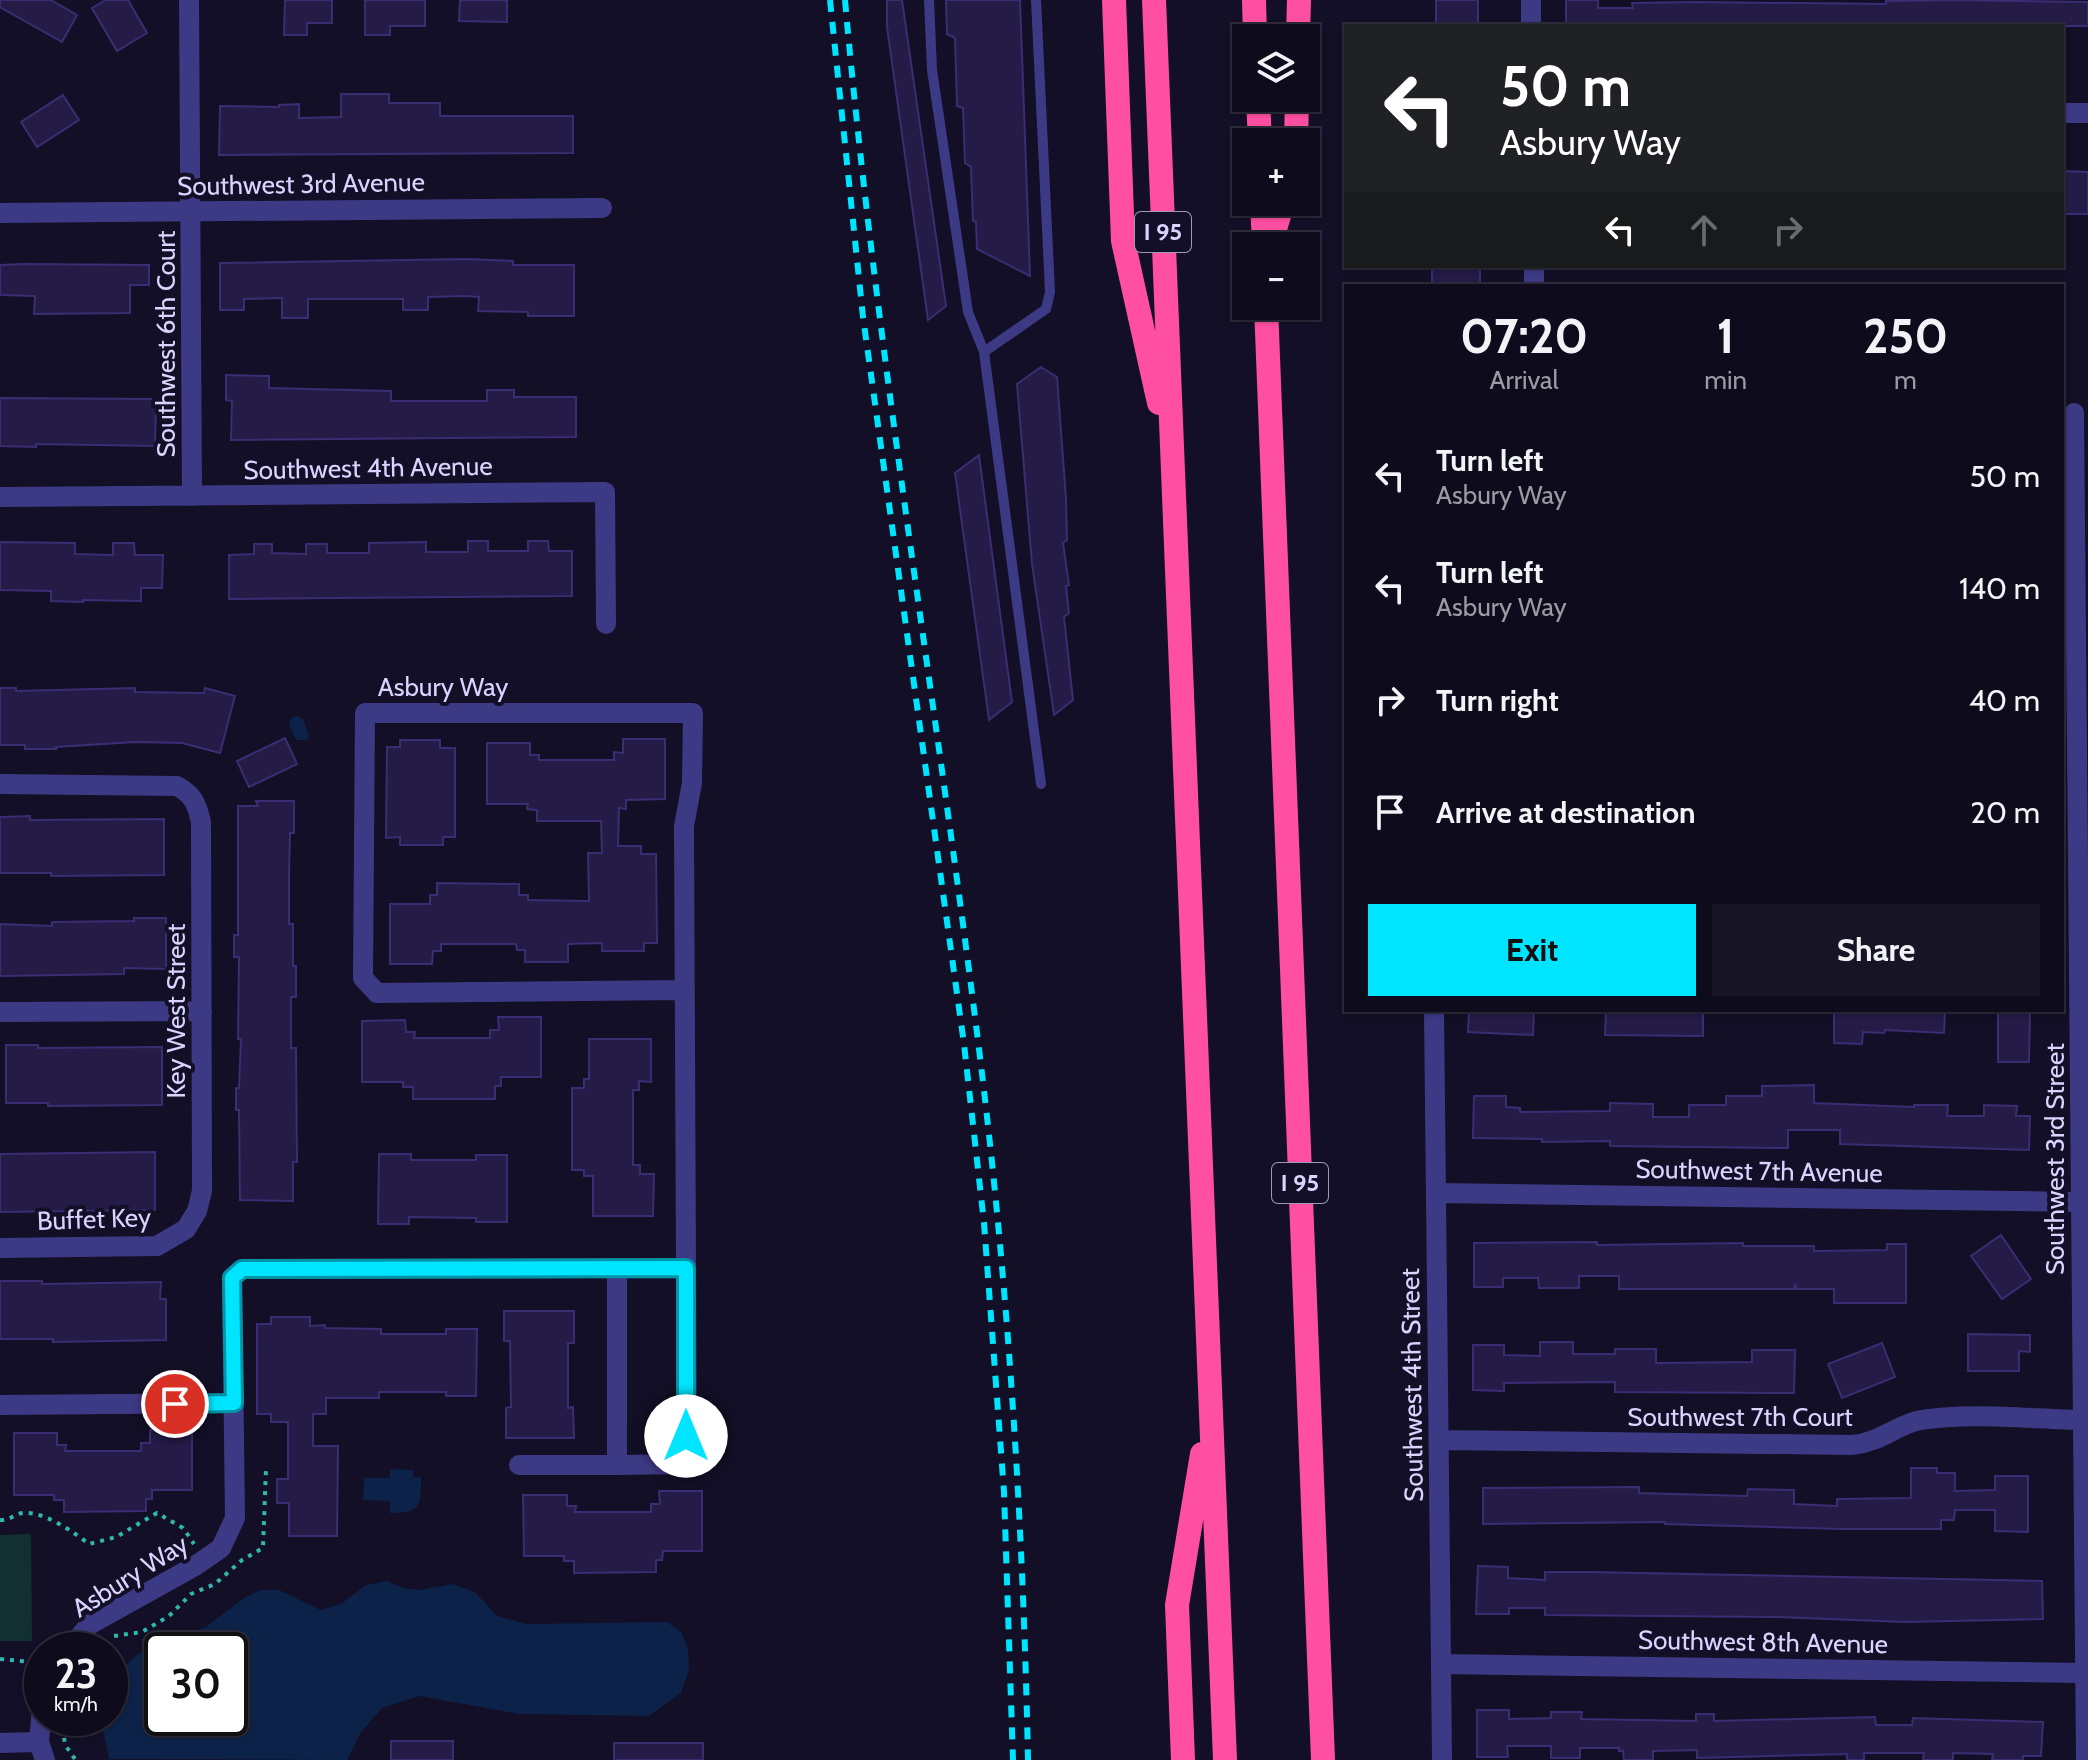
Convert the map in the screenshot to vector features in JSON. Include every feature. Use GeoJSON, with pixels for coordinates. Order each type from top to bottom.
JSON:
{"type":"FeatureCollection","features":[{"type":"Feature","properties":{"kind":"highway"},"geometry":{"type":"LineString","coordinates":[[1114,0],[1123,241],[1173,464]]}},
{"type":"Feature","properties":{"kind":"highway","name":"I 95"},"geometry":{"type":"LineString","coordinates":[[1154,0],[1225,1760]]}},
{"type":"Feature","properties":{"kind":"highway"},"geometry":{"type":"LineString","coordinates":[[1254,0],[1255,24]]}},
{"type":"Feature","properties":{"kind":"highway"},"geometry":{"type":"LineString","coordinates":[[1298,24],[1299,0]]}},
{"type":"Feature","properties":{"kind":"highway","name":"I 95"},"geometry":{"type":"LineString","coordinates":[[1267,320],[1323,1760]]}},
{"type":"Feature","properties":{"kind":"highway"},"geometry":{"type":"LineString","coordinates":[[1183,1760],[1177,1605],[1210,1400]]}},
{"type":"Feature","properties":{"kind":"street","name":"Southwest 6th Court"},"geometry":{"type":"LineString","coordinates":[[189,0],[192,496]]}},
{"type":"Feature","properties":{"kind":"street"},"geometry":{"type":"LineString","coordinates":[[1531,0],[1531,24]]}},
{"type":"Feature","properties":{"kind":"street"},"geometry":{"type":"LineString","coordinates":[[2064,113],[2088,113]]}},
{"type":"Feature","properties":{"kind":"street","name":"Southwest 3rd Avenue"},"geometry":{"type":"LineString","coordinates":[[0,213],[602,208]]}},
{"type":"Feature","properties":{"kind":"street","name":"Southwest 3rd Street"},"geometry":{"type":"LineString","coordinates":[[2075,413],[2082,642],[2069,677],[2083,864],[2070,942],[2084,1088],[2081,1202],[2085,1368],[2086,1760]]}},
{"type":"Feature","properties":{"kind":"street","name":"Southwest 4th Avenue"},"geometry":{"type":"LineString","coordinates":[[0,497],[605,492],[606,624]]}},
{"type":"Feature","properties":{"kind":"street","name":"Asbury Way"},"geometry":{"type":"LineString","coordinates":[[83,1632],[89,1625],[195,1566],[221,1548],[235,1518],[232,1278],[242,1269],[686,1268],[684,826],[692,783],[693,713],[365,713],[363,978],[377,993],[684,990]]}},
{"type":"Feature","properties":{"kind":"street","name":"Key West Street"},"geometry":{"type":"LineString","coordinates":[[0,784],[147,783],[177,786],[188,792],[197,803],[201,822],[202,1191],[197,1211],[186,1229]]}},
{"type":"Feature","properties":{"kind":"street"},"geometry":{"type":"LineString","coordinates":[[0,1012],[202,1011]]}},
{"type":"Feature","properties":{"kind":"street","name":"Southwest 4th Street"},"geometry":{"type":"LineString","coordinates":[[1434,1012],[1442,1760]]}},
{"type":"Feature","properties":{"kind":"street","name":"Southwest 7th Avenue"},"geometry":{"type":"LineString","coordinates":[[1436,1193],[2081,1202]]}},
{"type":"Feature","properties":{"kind":"street","name":"Buffet Key"},"geometry":{"type":"LineString","coordinates":[[0,1248],[157,1246],[186,1229]]}},
{"type":"Feature","properties":{"kind":"street"},"geometry":{"type":"LineString","coordinates":[[519,1465],[687,1464],[686,1268]]}},
{"type":"Feature","properties":{"kind":"street"},"geometry":{"type":"LineString","coordinates":[[617,1269],[617,1465]]}},
{"type":"Feature","properties":{"kind":"street"},"geometry":{"type":"LineString","coordinates":[[0,1405],[234,1403]]}},
{"type":"Feature","properties":{"kind":"street","name":"Southwest 7th Court"},"geometry":{"type":"LineString","coordinates":[[1439,1440],[1852,1445],[1869,1444],[1915,1421],[1940,1417],[2083,1420]]}},
{"type":"Feature","properties":{"kind":"street","name":"Southwest 8th Avenue"},"geometry":{"type":"LineString","coordinates":[[1441,1664],[2086,1660]]}},
{"type":"Feature","properties":{"kind":"street"},"geometry":{"type":"LineString","coordinates":[[0,1743],[42,1751]]}},
{"type":"Feature","properties":{"kind":"lane"},"geometry":{"type":"LineString","coordinates":[[929,0],[932,70],[968,312],[984,352],[1041,784]]}},
{"type":"Feature","properties":{"kind":"lane"},"geometry":{"type":"LineString","coordinates":[[984,352],[1046,309],[1050,292],[1036,0]]}},
{"type":"Feature","properties":{"kind":"path"},"geometry":{"type":"LineString","coordinates":[[0,1520],[6,1521],[22,1513],[39,1515],[89,1544],[116,1537],[157,1513],[183,1528],[200,1552]]}},
{"type":"Feature","properties":{"kind":"path"},"geometry":{"type":"LineString","coordinates":[[0,1659],[24,1661]]}},
{"type":"Feature","properties":{"kind":"path"},"geometry":{"type":"LineString","coordinates":[[63,1736],[66,1749],[76,1760]]}},
{"type":"Feature","properties":{"kind":"green space"},"geometry":{"type":"Polygon","coordinates":[[[31,1534],[32,1632],[24,1632],[24,1641],[0,1641],[0,1535],[31,1534]]]}},
{"type":"Feature","properties":{"kind":"water"},"geometry":{"type":"Polygon","coordinates":[[[297,716],[303,719],[309,736],[307,740],[296,740],[289,724],[291,718],[297,716]]]}},
{"type":"Feature","properties":{"kind":"water"},"geometry":{"type":"Polygon","coordinates":[[[390,1469],[413,1470],[413,1477],[421,1477],[421,1495],[413,1509],[390,1513],[390,1501],[363,1500],[364,1478],[390,1478],[390,1469]]]}},
{"type":"Feature","properties":{"kind":"water"},"geometry":{"type":"Polygon","coordinates":[[[387,1581],[403,1588],[419,1590],[453,1584],[476,1593],[497,1616],[526,1624],[667,1622],[681,1632],[688,1648],[689,1670],[681,1693],[649,1716],[520,1714],[419,1696],[382,1708],[361,1732],[347,1760],[109,1759],[104,1736],[128,1736],[128,1663],[138,1654],[144,1652],[144,1736],[248,1736],[248,1632],[193,1632],[206,1627],[244,1598],[260,1590],[279,1590],[321,1610],[341,1604],[366,1585],[387,1581]]]}},
{"type":"Feature","properties":{"kind":"building"},"geometry":{"type":"Polygon","coordinates":[[[0,0],[51,0],[77,15],[62,42],[0,7],[0,0]]]}},
{"type":"Feature","properties":{"kind":"building"},"geometry":{"type":"Polygon","coordinates":[[[106,0],[128,0],[147,33],[117,51],[92,8],[106,0]]]}},
{"type":"Feature","properties":{"kind":"building"},"geometry":{"type":"Polygon","coordinates":[[[285,0],[332,0],[332,23],[307,23],[307,35],[284,35],[285,0]]]}},
{"type":"Feature","properties":{"kind":"building"},"geometry":{"type":"Polygon","coordinates":[[[365,0],[425,0],[425,26],[390,26],[390,35],[365,35],[365,0]]]}},
{"type":"Feature","properties":{"kind":"building"},"geometry":{"type":"Polygon","coordinates":[[[460,0],[507,0],[507,22],[459,21],[460,0]]]}},
{"type":"Feature","properties":{"kind":"building"},"geometry":{"type":"Polygon","coordinates":[[[887,0],[902,0],[946,306],[928,320],[887,27],[887,0]]]}},
{"type":"Feature","properties":{"kind":"building"},"geometry":{"type":"Polygon","coordinates":[[[946,0],[1020,0],[1030,276],[977,249],[971,167],[965,163],[963,108],[957,106],[955,38],[947,34],[946,0]]]}},
{"type":"Feature","properties":{"kind":"building"},"geometry":{"type":"Polygon","coordinates":[[[1436,0],[1478,0],[1478,24],[1436,24],[1436,0]]]}},
{"type":"Feature","properties":{"kind":"building"},"geometry":{"type":"Polygon","coordinates":[[[1566,0],[1598,0],[1598,8],[1633,8],[1632,3],[1696,2],[2088,2],[2088,26],[1566,24],[1566,0]]]}},
{"type":"Feature","properties":{"kind":"building"},"geometry":{"type":"Polygon","coordinates":[[[341,94],[389,94],[389,103],[440,103],[440,116],[573,116],[573,153],[219,155],[220,106],[279,107],[299,104],[299,118],[341,117],[341,94]]]}},
{"type":"Feature","properties":{"kind":"building"},"geometry":{"type":"Polygon","coordinates":[[[63,95],[79,120],[37,147],[21,122],[63,95]]]}},
{"type":"Feature","properties":{"kind":"building"},"geometry":{"type":"Polygon","coordinates":[[[2064,171],[2088,172],[2088,214],[2064,214],[2064,171]]]}},
{"type":"Feature","properties":{"kind":"building"},"geometry":{"type":"Polygon","coordinates":[[[513,261],[513,265],[574,265],[574,316],[478,311],[479,297],[465,296],[428,297],[428,310],[403,310],[403,299],[308,299],[308,318],[282,318],[282,298],[244,299],[244,310],[220,310],[220,263],[513,261]]]}},
{"type":"Feature","properties":{"kind":"building"},"geometry":{"type":"Polygon","coordinates":[[[0,265],[149,265],[149,285],[130,285],[130,313],[34,314],[35,296],[0,295],[0,265]]]}},
{"type":"Feature","properties":{"kind":"building"},"geometry":{"type":"Polygon","coordinates":[[[1432,268],[1480,268],[1480,284],[1432,284],[1432,268]]]}},
{"type":"Feature","properties":{"kind":"building"},"geometry":{"type":"Polygon","coordinates":[[[1041,367],[1057,377],[1066,499],[1067,540],[1063,543],[1069,613],[1064,617],[1073,700],[1054,715],[1032,564],[1017,384],[1041,367]]]}},
{"type":"Feature","properties":{"kind":"building"},"geometry":{"type":"Polygon","coordinates":[[[226,375],[269,376],[269,388],[391,391],[391,401],[487,401],[487,390],[514,390],[514,397],[576,397],[576,437],[231,440],[232,401],[226,400],[226,375]]]}},
{"type":"Feature","properties":{"kind":"building"},"geometry":{"type":"Polygon","coordinates":[[[0,398],[156,399],[155,446],[0,446],[0,398]]]}},
{"type":"Feature","properties":{"kind":"building"},"geometry":{"type":"Polygon","coordinates":[[[979,455],[1012,702],[989,720],[955,473],[979,455]]]}},
{"type":"Feature","properties":{"kind":"building"},"geometry":{"type":"Polygon","coordinates":[[[468,541],[488,541],[488,551],[528,551],[528,541],[548,541],[549,551],[572,551],[572,596],[229,599],[229,555],[254,554],[254,544],[272,544],[272,553],[306,554],[306,544],[327,544],[327,553],[369,553],[369,543],[426,542],[426,552],[468,552],[468,541]]]}},
{"type":"Feature","properties":{"kind":"building"},"geometry":{"type":"Polygon","coordinates":[[[0,542],[75,543],[75,554],[113,555],[113,543],[134,543],[135,555],[163,555],[162,588],[141,588],[141,601],[83,602],[51,601],[51,591],[0,590],[0,542]]]}},
{"type":"Feature","properties":{"kind":"building"},"geometry":{"type":"Polygon","coordinates":[[[0,688],[16,688],[16,691],[135,688],[135,692],[204,693],[205,688],[235,696],[220,753],[182,743],[135,742],[25,749],[25,745],[0,745],[0,688]]]}},
{"type":"Feature","properties":{"kind":"building"},"geometry":{"type":"Polygon","coordinates":[[[285,738],[297,764],[249,787],[237,761],[285,738]]]}},
{"type":"Feature","properties":{"kind":"building"},"geometry":{"type":"Polygon","coordinates":[[[623,739],[665,739],[665,799],[626,800],[626,809],[619,808],[618,846],[641,846],[641,854],[656,854],[657,943],[644,943],[644,951],[602,951],[602,943],[568,944],[568,962],[525,962],[525,950],[517,950],[516,944],[441,944],[441,951],[433,951],[432,964],[390,964],[390,904],[430,904],[430,895],[437,895],[437,883],[519,884],[519,895],[528,895],[528,900],[589,901],[588,853],[602,853],[601,821],[537,821],[537,810],[527,809],[528,804],[487,804],[487,743],[530,743],[530,755],[539,755],[539,760],[614,760],[614,752],[623,753],[623,739]]]}},
{"type":"Feature","properties":{"kind":"building"},"geometry":{"type":"Polygon","coordinates":[[[400,740],[440,740],[440,748],[455,748],[455,837],[443,837],[443,845],[400,845],[400,837],[386,838],[387,747],[400,747],[400,740]]]}},
{"type":"Feature","properties":{"kind":"building"},"geometry":{"type":"Polygon","coordinates":[[[256,801],[294,801],[289,875],[289,924],[293,924],[293,966],[296,966],[296,997],[291,997],[291,1048],[296,1048],[297,1162],[293,1162],[293,1201],[240,1200],[239,1110],[236,1110],[241,1039],[238,1039],[239,957],[234,957],[234,935],[238,935],[238,806],[258,806],[256,801]]]}},
{"type":"Feature","properties":{"kind":"building"},"geometry":{"type":"Polygon","coordinates":[[[30,816],[30,820],[164,819],[164,875],[0,873],[0,817],[30,816]]]}},
{"type":"Feature","properties":{"kind":"building"},"geometry":{"type":"Polygon","coordinates":[[[134,918],[166,918],[166,969],[124,968],[124,974],[0,976],[0,924],[52,926],[52,922],[134,921],[134,918]]]}},
{"type":"Feature","properties":{"kind":"building"},"geometry":{"type":"Polygon","coordinates":[[[1469,1012],[1534,1012],[1533,1035],[1468,1032],[1469,1012]]]}},
{"type":"Feature","properties":{"kind":"building"},"geometry":{"type":"Polygon","coordinates":[[[1606,1012],[1703,1012],[1703,1036],[1605,1035],[1606,1012]]]}},
{"type":"Feature","properties":{"kind":"building"},"geometry":{"type":"Polygon","coordinates":[[[1834,1012],[1945,1012],[1944,1033],[1863,1032],[1862,1044],[1834,1043],[1834,1012]]]}},
{"type":"Feature","properties":{"kind":"building"},"geometry":{"type":"Polygon","coordinates":[[[1998,1012],[2030,1012],[2029,1062],[1998,1062],[1998,1012]]]}},
{"type":"Feature","properties":{"kind":"building"},"geometry":{"type":"Polygon","coordinates":[[[498,1017],[541,1017],[541,1077],[501,1077],[501,1086],[495,1086],[495,1099],[413,1099],[413,1087],[403,1087],[403,1082],[362,1082],[362,1021],[405,1020],[406,1032],[415,1032],[414,1038],[490,1038],[490,1030],[499,1030],[498,1017]]]}},
{"type":"Feature","properties":{"kind":"building"},"geometry":{"type":"Polygon","coordinates":[[[589,1039],[651,1039],[651,1082],[639,1081],[639,1090],[633,1090],[633,1165],[640,1165],[640,1174],[654,1174],[653,1216],[593,1216],[593,1176],[584,1176],[584,1170],[572,1170],[572,1088],[584,1088],[584,1079],[589,1079],[589,1039]]]}},
{"type":"Feature","properties":{"kind":"building"},"geometry":{"type":"Polygon","coordinates":[[[6,1045],[38,1045],[38,1048],[162,1047],[162,1105],[48,1106],[48,1103],[6,1103],[6,1045]]]}},
{"type":"Feature","properties":{"kind":"building"},"geometry":{"type":"Polygon","coordinates":[[[1814,1085],[1814,1103],[1914,1107],[1948,1105],[1947,1116],[1984,1116],[1984,1105],[2017,1106],[2016,1116],[2030,1116],[2029,1150],[1840,1144],[1840,1130],[1788,1130],[1788,1148],[1610,1146],[1610,1141],[1542,1142],[1542,1139],[1473,1138],[1474,1096],[1506,1096],[1506,1107],[1520,1108],[1520,1112],[1610,1111],[1610,1103],[1653,1104],[1653,1117],[1689,1117],[1689,1105],[1726,1105],[1726,1096],[1762,1096],[1762,1086],[1814,1085]]]}},
{"type":"Feature","properties":{"kind":"building"},"geometry":{"type":"Polygon","coordinates":[[[155,1152],[155,1210],[0,1212],[0,1154],[155,1152]]]}},
{"type":"Feature","properties":{"kind":"building"},"geometry":{"type":"Polygon","coordinates":[[[379,1154],[411,1154],[411,1160],[476,1160],[476,1155],[507,1155],[507,1222],[476,1222],[476,1218],[409,1217],[409,1224],[378,1224],[379,1154]]]}},
{"type":"Feature","properties":{"kind":"building"},"geometry":{"type":"Polygon","coordinates":[[[2001,1235],[2031,1279],[2002,1299],[1971,1256],[2001,1235]]]}},
{"type":"Feature","properties":{"kind":"building"},"geometry":{"type":"Polygon","coordinates":[[[1597,1242],[1597,1245],[1743,1243],[1743,1246],[1814,1246],[1814,1251],[1887,1250],[1887,1244],[1906,1244],[1906,1303],[1834,1303],[1834,1289],[1797,1289],[1795,1284],[1795,1289],[1619,1289],[1619,1276],[1579,1276],[1579,1288],[1539,1288],[1538,1278],[1503,1278],[1503,1287],[1474,1287],[1474,1243],[1597,1242]]]}},
{"type":"Feature","properties":{"kind":"building"},"geometry":{"type":"Polygon","coordinates":[[[0,1281],[42,1281],[42,1284],[161,1282],[160,1299],[166,1299],[166,1340],[53,1342],[53,1339],[0,1339],[0,1281]]]}},
{"type":"Feature","properties":{"kind":"building"},"geometry":{"type":"Polygon","coordinates":[[[504,1311],[574,1311],[574,1343],[568,1343],[568,1408],[573,1407],[574,1438],[506,1438],[506,1408],[511,1407],[510,1341],[504,1341],[504,1311]]]}},
{"type":"Feature","properties":{"kind":"building"},"geometry":{"type":"Polygon","coordinates":[[[271,1317],[310,1317],[310,1326],[381,1329],[381,1334],[446,1334],[446,1329],[477,1329],[476,1396],[446,1396],[446,1392],[379,1392],[379,1398],[326,1398],[326,1414],[313,1414],[313,1446],[338,1446],[337,1536],[289,1536],[289,1503],[277,1503],[277,1479],[288,1479],[288,1422],[271,1422],[271,1414],[257,1414],[257,1324],[271,1324],[271,1317]]]}},
{"type":"Feature","properties":{"kind":"building"},"geometry":{"type":"Polygon","coordinates":[[[1968,1334],[2030,1335],[2030,1352],[2019,1351],[2019,1371],[1968,1371],[1968,1334]]]}},
{"type":"Feature","properties":{"kind":"building"},"geometry":{"type":"Polygon","coordinates":[[[1540,1342],[1573,1342],[1573,1354],[1615,1354],[1615,1349],[1656,1349],[1656,1363],[1752,1362],[1752,1350],[1795,1350],[1794,1393],[1615,1392],[1615,1382],[1504,1383],[1504,1391],[1473,1390],[1473,1345],[1504,1345],[1504,1355],[1540,1356],[1540,1342]]]}},
{"type":"Feature","properties":{"kind":"building"},"geometry":{"type":"Polygon","coordinates":[[[1882,1343],[1895,1377],[1842,1398],[1828,1364],[1882,1343]]]}},
{"type":"Feature","properties":{"kind":"building"},"geometry":{"type":"Polygon","coordinates":[[[150,1430],[192,1430],[192,1490],[152,1490],[152,1499],[146,1499],[146,1511],[64,1512],[64,1500],[54,1500],[54,1495],[14,1495],[14,1433],[57,1433],[57,1445],[66,1445],[65,1451],[141,1451],[141,1443],[150,1443],[150,1430]]]}},
{"type":"Feature","properties":{"kind":"building"},"geometry":{"type":"Polygon","coordinates":[[[1911,1468],[1937,1468],[1937,1473],[1955,1473],[1955,1491],[1995,1490],[1995,1476],[2028,1476],[2028,1532],[1995,1531],[1995,1510],[1955,1510],[1954,1520],[1941,1520],[1941,1529],[1843,1529],[1665,1522],[1483,1524],[1483,1488],[1639,1487],[1639,1493],[1747,1496],[1748,1489],[1794,1490],[1794,1504],[1837,1506],[1837,1499],[1911,1498],[1911,1468]]]}},
{"type":"Feature","properties":{"kind":"building"},"geometry":{"type":"Polygon","coordinates":[[[659,1491],[702,1491],[702,1551],[663,1551],[662,1560],[656,1560],[656,1572],[574,1573],[574,1561],[564,1561],[564,1556],[524,1556],[523,1495],[567,1495],[567,1506],[576,1506],[575,1512],[651,1512],[651,1504],[660,1504],[659,1491]]]}},
{"type":"Feature","properties":{"kind":"building"},"geometry":{"type":"Polygon","coordinates":[[[1478,1566],[1508,1567],[1508,1578],[1545,1580],[1545,1572],[1590,1572],[2042,1581],[2043,1619],[1905,1622],[1776,1617],[1545,1615],[1545,1608],[1509,1608],[1509,1614],[1476,1614],[1478,1566]]]}},
{"type":"Feature","properties":{"kind":"building"},"geometry":{"type":"Polygon","coordinates":[[[1477,1710],[1509,1710],[1509,1719],[1551,1718],[1551,1712],[1582,1712],[1581,1719],[1696,1721],[1696,1714],[1714,1714],[1714,1721],[1875,1717],[1876,1725],[1912,1725],[1913,1718],[2043,1722],[2041,1756],[2023,1756],[2023,1760],[1992,1760],[1993,1754],[1953,1753],[1953,1760],[1923,1760],[1924,1753],[1864,1753],[1864,1760],[1847,1760],[1847,1754],[1697,1758],[1697,1750],[1653,1751],[1653,1760],[1624,1760],[1623,1751],[1619,1748],[1580,1748],[1580,1758],[1551,1758],[1551,1746],[1507,1746],[1508,1757],[1477,1757],[1477,1710]]]}},
{"type":"Feature","properties":{"kind":"building"},"geometry":{"type":"Polygon","coordinates":[[[391,1741],[453,1741],[453,1760],[391,1760],[391,1741]]]}},
{"type":"Feature","properties":{"kind":"building"},"geometry":{"type":"Polygon","coordinates":[[[614,1743],[703,1743],[703,1760],[614,1760],[614,1743]]]}},
{"type":"Feature","properties":{"kind":"railway"},"geometry":{"type":"LineString","coordinates":[[830,0],[863,317],[964,1044],[984,1223],[1004,1492],[1013,1760]]}},
{"type":"Feature","properties":{"kind":"railway"},"geometry":{"type":"LineString","coordinates":[[845,0],[873,261],[989,1131],[1012,1400],[1028,1760]]}},
{"type":"Feature","properties":{"kind":"route"},"geometry":{"type":"LineString","coordinates":[[175,1404],[234,1403],[232,1278],[242,1269],[686,1268],[686,1436]]}}]}
